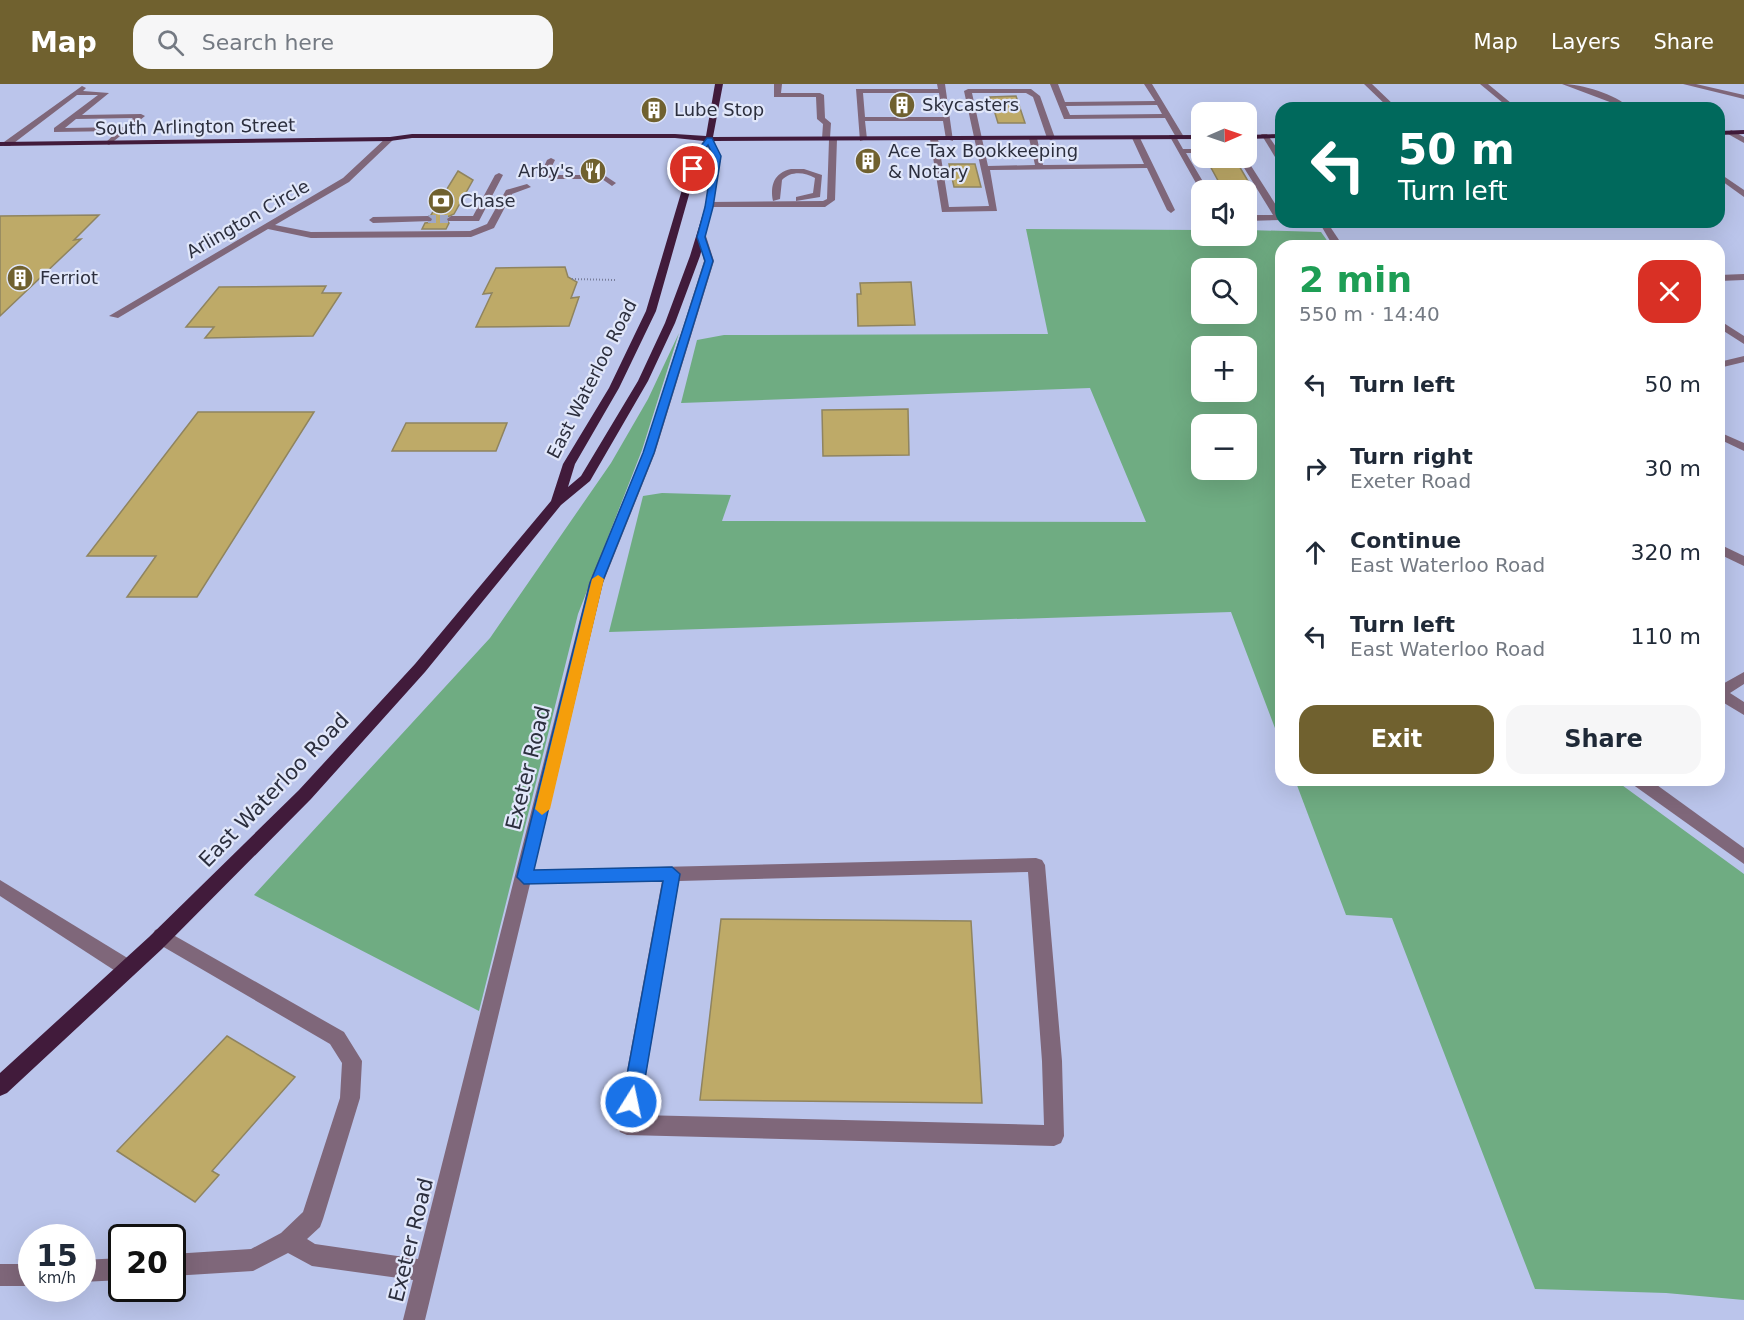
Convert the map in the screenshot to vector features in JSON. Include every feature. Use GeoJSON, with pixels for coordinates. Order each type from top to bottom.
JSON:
{"type":"FeatureCollection","features":[{"type":"Feature","properties":{"kind":"main road","name":"East Waterloo Road"},"geometry":{"type":"LineString","coordinates":[[556,502],[569,464],[614,388],[651,311],[696,156],[709,140],[719,84]]}},
{"type":"Feature","properties":{"kind":"main road"},"geometry":{"type":"LineString","coordinates":[[1725,132],[1744,132]]}},
{"type":"Feature","properties":{"kind":"main road"},"geometry":{"type":"LineString","coordinates":[[1257,136],[1275,136]]}},
{"type":"Feature","properties":{"kind":"main road","name":"South Arlington Street"},"geometry":{"type":"LineString","coordinates":[[4,144],[390,139],[410,144],[578,144],[673,143],[709,140],[1191,137]]}},
{"type":"Feature","properties":{"kind":"main road","name":"East Waterloo Road"},"geometry":{"type":"LineString","coordinates":[[0,1086],[161,936],[313,785],[401,691],[556,502],[586,478],[643,381],[670,323],[701,237],[709,205],[717,156],[709,140]]}},
{"type":"Feature","properties":{"kind":"street"},"geometry":{"type":"LineString","coordinates":[[4,144],[86,84]]}},
{"type":"Feature","properties":{"kind":"street"},"geometry":{"type":"LineString","coordinates":[[770,201],[825,204],[831,200],[830,139],[827,123],[821,119],[820,95],[777,95],[778,84]]}},
{"type":"Feature","properties":{"kind":"street"},"geometry":{"type":"LineString","coordinates":[[1054,84],[1067,117],[1168,116]]}},
{"type":"Feature","properties":{"kind":"street"},"geometry":{"type":"LineString","coordinates":[[1148,84],[1168,116],[1180,152],[1198,180]]}},
{"type":"Feature","properties":{"kind":"street"},"geometry":{"type":"LineString","coordinates":[[1368,84],[1387,102]]}},
{"type":"Feature","properties":{"kind":"street"},"geometry":{"type":"LineString","coordinates":[[1484,84],[1506,102]]}},
{"type":"Feature","properties":{"kind":"street"},"geometry":{"type":"LineString","coordinates":[[1566,84],[1617,102]]}},
{"type":"Feature","properties":{"kind":"street"},"geometry":{"type":"LineString","coordinates":[[1687,84],[1744,97]]}},
{"type":"Feature","properties":{"kind":"street"},"geometry":{"type":"LineString","coordinates":[[863,139],[860,91],[941,87],[950,139]]}},
{"type":"Feature","properties":{"kind":"street"},"geometry":{"type":"LineString","coordinates":[[934,139],[945,210],[994,209],[968,91],[972,89],[1028,91],[1036,96],[1051,138]]}},
{"type":"Feature","properties":{"kind":"street"},"geometry":{"type":"LineString","coordinates":[[74,93],[108,91],[57,130],[125,129]]}},
{"type":"Feature","properties":{"kind":"street"},"geometry":{"type":"LineString","coordinates":[[1062,104],[1160,103]]}},
{"type":"Feature","properties":{"kind":"street"},"geometry":{"type":"LineString","coordinates":[[74,117],[141,116],[109,143]]}},
{"type":"Feature","properties":{"kind":"street"},"geometry":{"type":"LineString","coordinates":[[861,119],[947,119]]}},
{"type":"Feature","properties":{"kind":"street"},"geometry":{"type":"LineString","coordinates":[[1731,132],[1744,141]]}},
{"type":"Feature","properties":{"kind":"street"},"geometry":{"type":"LineString","coordinates":[[1264,136],[1275,152]]}},
{"type":"Feature","properties":{"kind":"street"},"geometry":{"type":"LineString","coordinates":[[1033,138],[1040,167]]}},
{"type":"Feature","properties":{"kind":"street"},"geometry":{"type":"LineString","coordinates":[[1136,138],[1171,210]]}},
{"type":"Feature","properties":{"kind":"street","name":"Arlington Circle"},"geometry":{"type":"LineString","coordinates":[[114,316],[346,180],[390,139]]}},
{"type":"Feature","properties":{"kind":"street"},"geometry":{"type":"LineString","coordinates":[[1180,152],[1191,152]]}},
{"type":"Feature","properties":{"kind":"street"},"geometry":{"type":"LineString","coordinates":[[551,160],[545,173],[551,177],[604,177],[612,183]]}},
{"type":"Feature","properties":{"kind":"street"},"geometry":{"type":"LineString","coordinates":[[986,168],[1150,166]]}},
{"type":"Feature","properties":{"kind":"street"},"geometry":{"type":"LineString","coordinates":[[770,201],[771,175],[796,167],[832,167]]}},
{"type":"Feature","properties":{"kind":"street"},"geometry":{"type":"LineString","coordinates":[[1248,168],[1275,209]]}},
{"type":"Feature","properties":{"kind":"street"},"geometry":{"type":"LineString","coordinates":[[709,205],[770,201],[817,195],[819,177],[806,172],[782,174],[770,201]]}},
{"type":"Feature","properties":{"kind":"street"},"geometry":{"type":"LineString","coordinates":[[452,219],[476,219],[499,175]]}},
{"type":"Feature","properties":{"kind":"street"},"geometry":{"type":"LineString","coordinates":[[1725,180],[1744,194]]}},
{"type":"Feature","properties":{"kind":"street"},"geometry":{"type":"LineString","coordinates":[[266,226],[311,235],[471,234],[491,226],[509,192],[527,187]]}},
{"type":"Feature","properties":{"kind":"street"},"geometry":{"type":"LineString","coordinates":[[1257,218],[1275,217]]}},
{"type":"Feature","properties":{"kind":"street"},"geometry":{"type":"LineString","coordinates":[[373,220],[428,219]]}},
{"type":"Feature","properties":{"kind":"street","name":"Exeter Road"},"geometry":{"type":"LineString","coordinates":[[414,1320],[596,583],[649,453],[709,261],[701,237]]}},
{"type":"Feature","properties":{"kind":"street"},"geometry":{"type":"LineString","coordinates":[[1725,278],[1744,277]]}},
{"type":"Feature","properties":{"kind":"street"},"geometry":{"type":"LineString","coordinates":[[1725,327],[1744,341]]}},
{"type":"Feature","properties":{"kind":"street"},"geometry":{"type":"LineString","coordinates":[[1725,364],[1744,359]]}},
{"type":"Feature","properties":{"kind":"street"},"geometry":{"type":"LineString","coordinates":[[1725,438],[1744,447]]}},
{"type":"Feature","properties":{"kind":"street"},"geometry":{"type":"LineString","coordinates":[[1725,551],[1744,562]]}},
{"type":"Feature","properties":{"kind":"street"},"geometry":{"type":"LineString","coordinates":[[1725,689],[1744,677]]}},
{"type":"Feature","properties":{"kind":"street"},"geometry":{"type":"LineString","coordinates":[[1725,697],[1744,709]]}},
{"type":"Feature","properties":{"kind":"street"},"geometry":{"type":"LineString","coordinates":[[1646,786],[1744,857]]}},
{"type":"Feature","properties":{"kind":"street"},"geometry":{"type":"LineString","coordinates":[[524,877],[1036,865],[1052,1061],[1054,1136],[627,1125],[672,874]]}},
{"type":"Feature","properties":{"kind":"street"},"geometry":{"type":"LineString","coordinates":[[0,887],[127,968]]}},
{"type":"Feature","properties":{"kind":"street"},"geometry":{"type":"LineString","coordinates":[[161,936],[337,1038],[352,1061],[350,1098],[312,1219],[289,1241],[253,1260],[186,1264]]}},
{"type":"Feature","properties":{"kind":"street"},"geometry":{"type":"LineString","coordinates":[[289,1241],[312,1255],[426,1271]]}},
{"type":"Feature","properties":{"kind":"street"},"geometry":{"type":"LineString","coordinates":[[0,1275],[18,1275]]}},
{"type":"Feature","properties":{"kind":"path"},"geometry":{"type":"LineString","coordinates":[[572,279],[616,280]]}},
{"type":"Feature","properties":{"kind":"green space"},"geometry":{"type":"Polygon","coordinates":[[[1026,229],[1191,230],[1191,246],[1257,246],[1257,230],[1321,232],[1327,240],[1275,240],[1275,728],[1231,612],[609,632],[643,496],[662,493],[731,495],[722,521],[1146,522],[1090,388],[681,403],[697,340],[724,335],[1048,334],[1026,229]]]}},
{"type":"Feature","properties":{"kind":"green space"},"geometry":{"type":"Polygon","coordinates":[[[679,333],[642,450],[578,614],[479,1011],[254,895],[490,638],[611,463],[648,399],[679,333]]]}},
{"type":"Feature","properties":{"kind":"green space"},"geometry":{"type":"Polygon","coordinates":[[[1297,786],[1623,786],[1744,874],[1744,1300],[1666,1293],[1535,1289],[1392,918],[1346,915],[1297,786]]]}},
{"type":"Feature","properties":{"kind":"building"},"geometry":{"type":"Polygon","coordinates":[[[1016,96],[1025,123],[998,123],[990,97],[1016,96]]]}},
{"type":"Feature","properties":{"kind":"building"},"geometry":{"type":"Polygon","coordinates":[[[949,164],[975,164],[981,187],[954,187],[949,164]]]}},
{"type":"Feature","properties":{"kind":"building"},"geometry":{"type":"Polygon","coordinates":[[[1211,168],[1240,168],[1247,180],[1218,180],[1211,168]]]}},
{"type":"Feature","properties":{"kind":"building","name":"Chase"},"geometry":{"type":"Polygon","coordinates":[[[458,171],[473,180],[454,214],[445,218],[449,223],[446,229],[422,229],[425,223],[433,222],[434,218],[431,215],[458,171]]]}},
{"type":"Feature","properties":{"kind":"building","name":"Ferriot"},"geometry":{"type":"Polygon","coordinates":[[[99,215],[74,240],[81,239],[0,316],[0,216],[99,215]]]}},
{"type":"Feature","properties":{"kind":"building"},"geometry":{"type":"Polygon","coordinates":[[[565,267],[568,277],[577,282],[571,298],[579,297],[569,326],[476,327],[492,293],[483,294],[496,268],[565,267]]]}},
{"type":"Feature","properties":{"kind":"building"},"geometry":{"type":"Polygon","coordinates":[[[911,282],[915,325],[858,326],[857,294],[861,294],[860,283],[911,282]]]}},
{"type":"Feature","properties":{"kind":"building"},"geometry":{"type":"Polygon","coordinates":[[[326,286],[322,293],[341,293],[313,336],[205,338],[214,327],[186,327],[219,287],[326,286]]]}},
{"type":"Feature","properties":{"kind":"building"},"geometry":{"type":"Polygon","coordinates":[[[908,409],[909,455],[823,456],[822,410],[908,409]]]}},
{"type":"Feature","properties":{"kind":"building"},"geometry":{"type":"Polygon","coordinates":[[[198,412],[314,412],[197,597],[127,597],[156,556],[87,556],[198,412]]]}},
{"type":"Feature","properties":{"kind":"building"},"geometry":{"type":"Polygon","coordinates":[[[406,423],[507,423],[496,451],[392,451],[406,423]]]}},
{"type":"Feature","properties":{"kind":"building"},"geometry":{"type":"Polygon","coordinates":[[[721,919],[971,921],[982,1103],[700,1100],[721,919]]]}},
{"type":"Feature","properties":{"kind":"building"},"geometry":{"type":"Polygon","coordinates":[[[227,1036],[295,1077],[212,1171],[219,1175],[195,1202],[117,1151],[227,1036]]]}},
{"type":"Feature","properties":{"kind":"tunnel"},"geometry":{"type":"LineString","coordinates":[[428,219],[451,219]]}},
{"type":"Feature","properties":{"kind":"slow traffic"},"geometry":{"type":"LineString","coordinates":[[542,809],[598,579]]}},
{"type":"Feature","properties":{"kind":"place","name":"Skycasters"},"geometry":{"type":"Point","coordinates":[902,105]}},
{"type":"Feature","properties":{"kind":"place","name":"Lube Stop"},"geometry":{"type":"Point","coordinates":[654,110]}},
{"type":"Feature","properties":{"kind":"place","name":"Ace Tax Bookkeeping & Notary"},"geometry":{"type":"Point","coordinates":[868,161]}},
{"type":"Feature","properties":{"kind":"place","name":"Arby's"},"geometry":{"type":"Point","coordinates":[593,171]}},
{"type":"Feature","properties":{"kind":"place","name":"Chase"},"geometry":{"type":"Point","coordinates":[441,201]}},
{"type":"Feature","properties":{"kind":"place","name":"Ferriot"},"geometry":{"type":"Point","coordinates":[20,278]}},
{"type":"Feature","properties":{"kind":"route"},"geometry":{"type":"LineString","coordinates":[[631,1102],[672,874],[524,877],[596,583],[649,453],[709,261],[701,237],[713,189],[717,156],[709,140],[696,156],[693,169]]}}]}
